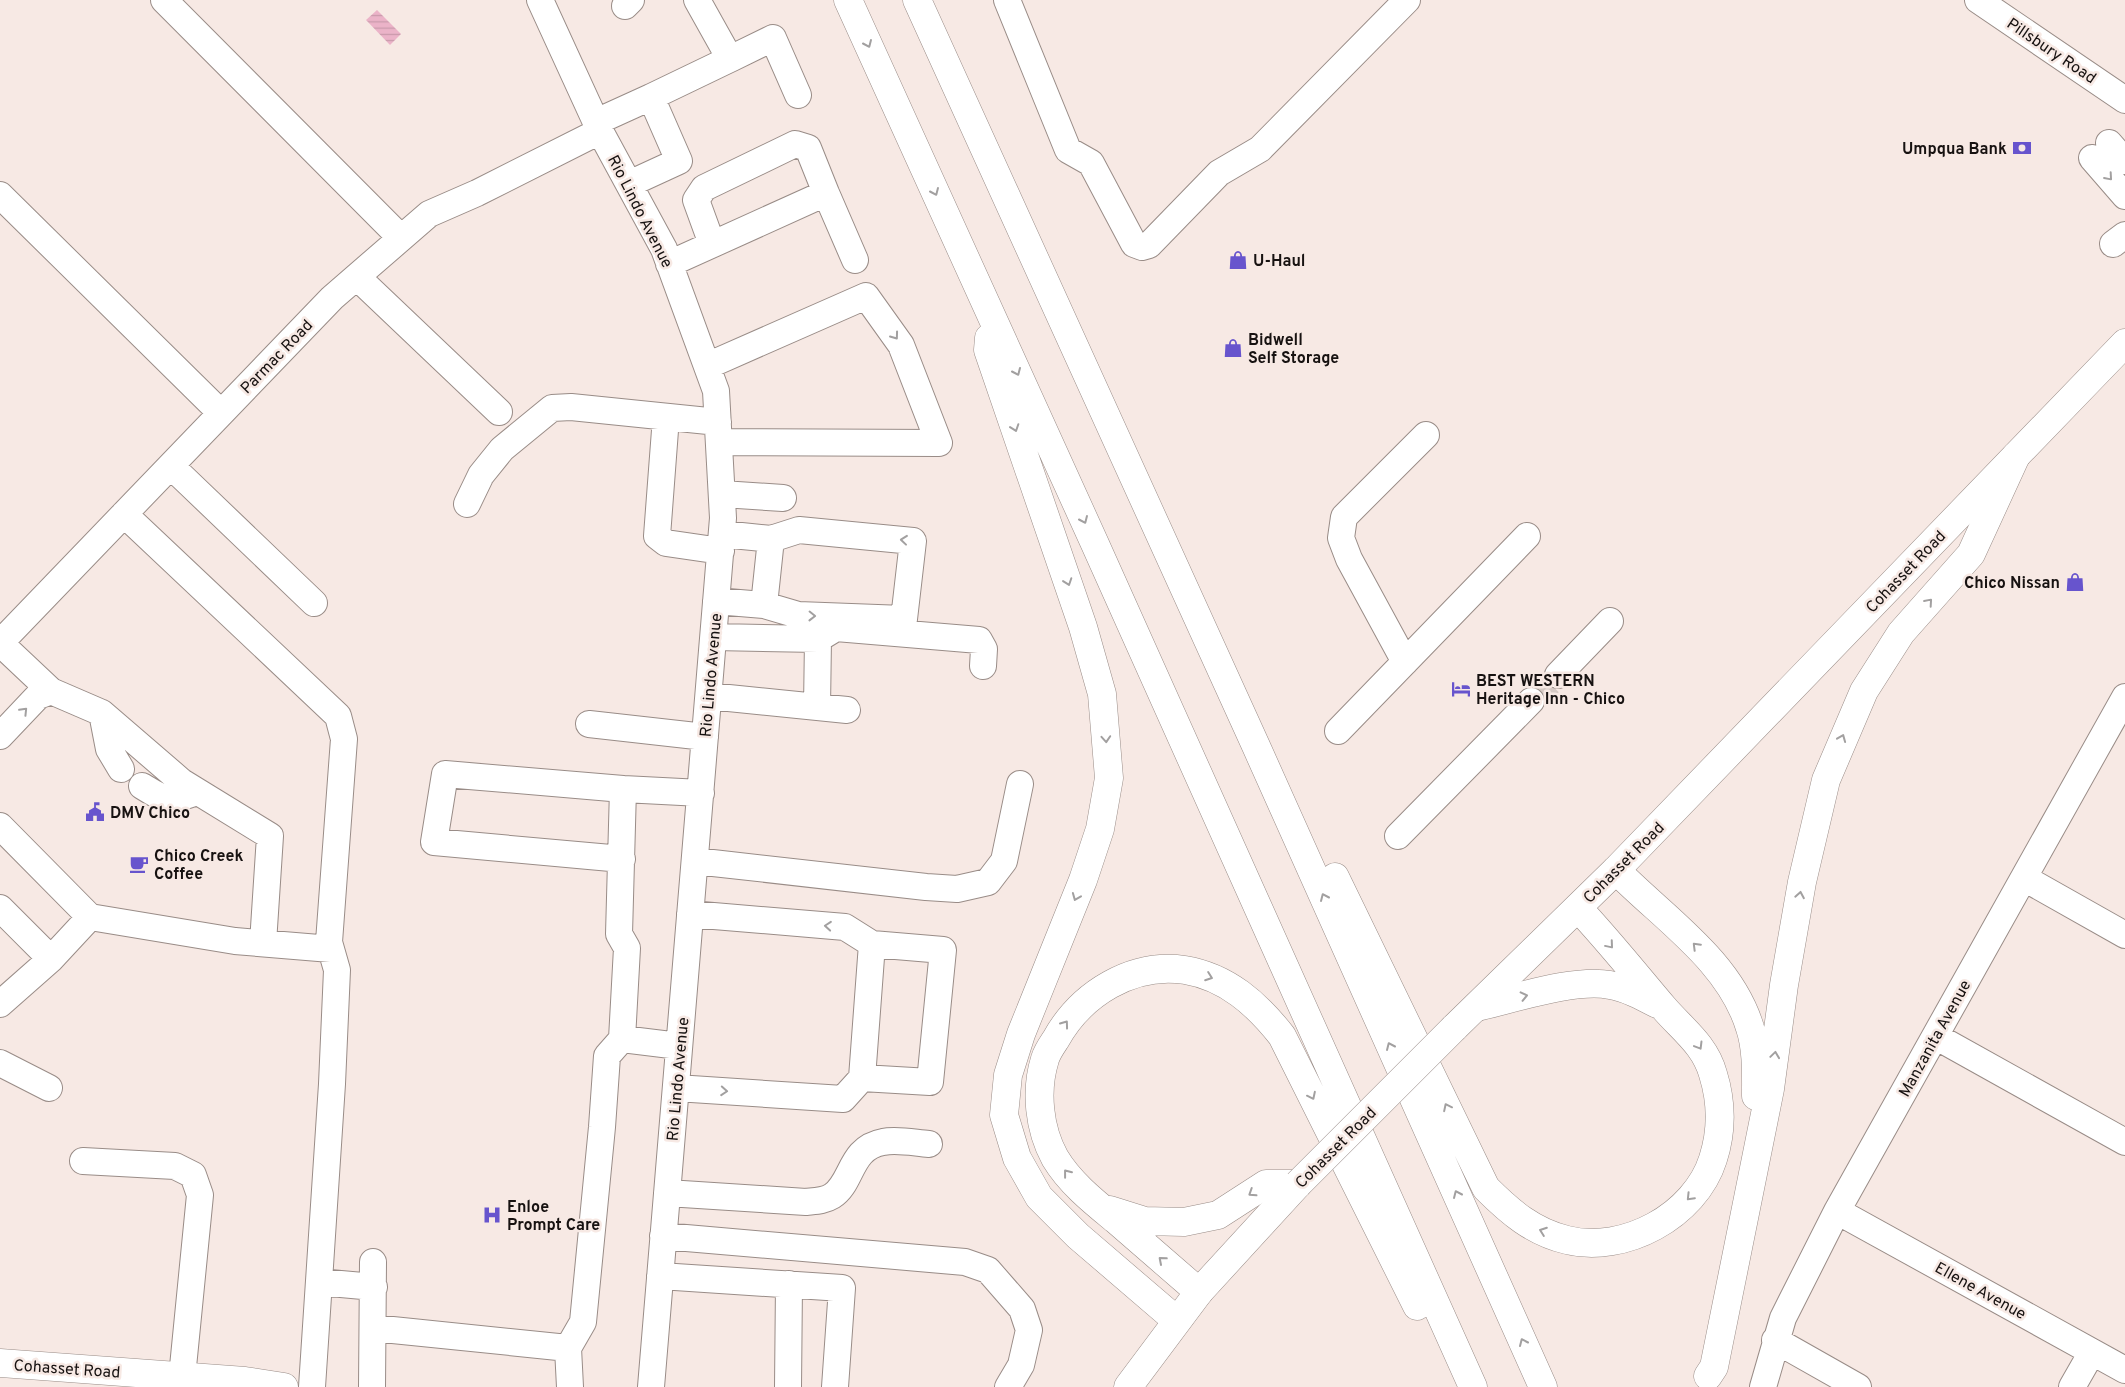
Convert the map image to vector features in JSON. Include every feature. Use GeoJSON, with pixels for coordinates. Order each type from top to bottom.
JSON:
{"type":"FeatureCollection","features":[{"type":"Feature","properties":{"kind":"main road"},"geometry":{"type":"LineString","coordinates":[[848,0],[1468,1377]]}},
{"type":"Feature","properties":{"kind":"main road"},"geometry":{"type":"LineString","coordinates":[[917,0],[1256,746],[1543,1387]]}},
{"type":"Feature","properties":{"kind":"main road"},"geometry":{"type":"LineString","coordinates":[[990,314],[988,350],[1083,627],[1102,694],[1109,778],[1100,829],[1083,880],[1020,1034],[1008,1075],[1004,1115],[1017,1158],[1039,1197],[1078,1236],[1176,1320]]}},
{"type":"Feature","properties":{"kind":"main road","name":"Cohasset Road"},"geometry":{"type":"LineString","coordinates":[[1128,1387],[1176,1320],[1199,1292],[1298,1184],[1616,870],[2125,342]]}},
{"type":"Feature","properties":{"kind":"main road"},"geometry":{"type":"LineString","coordinates":[[1707,1382],[1714,1367],[1770,1089],[1784,986],[1799,901],[1826,780],[1864,691],[1901,634],[1971,554],[2016,456]]}},
{"type":"Feature","properties":{"kind":"main road"},"geometry":{"type":"LineString","coordinates":[[1256,746],[1298,803],[1486,1188],[1509,1212],[1535,1228],[1568,1240],[1595,1243],[1618,1240],[1647,1231],[1676,1212],[1698,1190],[1713,1161],[1720,1128],[1720,1098],[1712,1072],[1698,1042],[1666,1010],[1578,908]]}},
{"type":"Feature","properties":{"kind":"main road"},"geometry":{"type":"LineString","coordinates":[[1616,870],[1698,947],[1728,982],[1750,1028],[1756,1068],[1755,1114],[1706,1358],[1707,1382]]}},
{"type":"Feature","properties":{"kind":"main road"},"geometry":{"type":"LineString","coordinates":[[1199,1292],[1079,1189],[1056,1159],[1044,1134],[1039,1096],[1045,1058],[1065,1023],[1088,998],[1119,979],[1143,972],[1163,969],[1184,970],[1220,981],[1252,1001],[1282,1036],[1427,1326],[1468,1377]]}},
{"type":"Feature","properties":{"kind":"main road"},"geometry":{"type":"LineString","coordinates":[[1476,1007],[1584,984],[1610,984],[1639,993],[1666,1010]]}},
{"type":"Feature","properties":{"kind":"main road"},"geometry":{"type":"LineString","coordinates":[[1101,1208],[1145,1221],[1184,1222],[1218,1215],[1266,1184],[1298,1184]]}},
{"type":"Feature","properties":{"kind":"main road","name":"Cohasset Road"},"geometry":{"type":"LineString","coordinates":[[0,1363],[117,1379],[182,1376],[284,1387]]}},
{"type":"Feature","properties":{"kind":"street"},"geometry":{"type":"LineString","coordinates":[[164,0],[401,238]]}},
{"type":"Feature","properties":{"kind":"street","name":"Rio Lindo Avenue"},"geometry":{"type":"LineString","coordinates":[[540,0],[598,126],[664,249],[716,391],[722,494],[721,542],[651,1387]]}},
{"type":"Feature","properties":{"kind":"street"},"geometry":{"type":"LineString","coordinates":[[697,0],[730,59]]}},
{"type":"Feature","properties":{"kind":"street"},"geometry":{"type":"LineString","coordinates":[[1006,0],[1068,150],[1091,163],[1134,244],[1142,247],[1149,245],[1218,173],[1260,149],[1407,0]]}},
{"type":"Feature","properties":{"kind":"street","name":"Pillsbury Road"},"geometry":{"type":"LineString","coordinates":[[1978,0],[2122,91]]}},
{"type":"Feature","properties":{"kind":"street","name":"Parmac Road"},"geometry":{"type":"LineString","coordinates":[[4,632],[124,514],[332,298],[429,214],[478,193],[651,97],[773,38],[798,95]]}},
{"type":"Feature","properties":{"kind":"street"},"geometry":{"type":"LineString","coordinates":[[629,184],[679,161],[651,97]]}},
{"type":"Feature","properties":{"kind":"street"},"geometry":{"type":"LineString","coordinates":[[712,244],[696,200],[704,188],[795,144],[808,148],[855,260]]}},
{"type":"Feature","properties":{"kind":"street"},"geometry":{"type":"LineString","coordinates":[[2109,154],[2125,196]]}},
{"type":"Feature","properties":{"kind":"street"},"geometry":{"type":"LineString","coordinates":[[669,264],[826,193]]}},
{"type":"Feature","properties":{"kind":"street"},"geometry":{"type":"LineString","coordinates":[[0,195],[221,413]]}},
{"type":"Feature","properties":{"kind":"street"},"geometry":{"type":"LineString","coordinates":[[2125,235],[2113,244],[2125,248]]}},
{"type":"Feature","properties":{"kind":"street"},"geometry":{"type":"LineString","coordinates":[[357,277],[499,412]]}},
{"type":"Feature","properties":{"kind":"street"},"geometry":{"type":"LineString","coordinates":[[467,504],[481,476],[502,449],[552,408],[571,407],[666,417],[718,432],[938,443],[901,345],[866,296],[707,366]]}},
{"type":"Feature","properties":{"kind":"street"},"geometry":{"type":"LineString","coordinates":[[666,417],[657,536],[666,543],[772,539],[799,530],[914,541],[904,619],[857,623],[836,628],[818,638],[714,637]]}},
{"type":"Feature","properties":{"kind":"street"},"geometry":{"type":"LineString","coordinates":[[1405,662],[1349,559],[1341,538],[1344,517],[1426,435]]}},
{"type":"Feature","properties":{"kind":"street"},"geometry":{"type":"LineString","coordinates":[[171,466],[314,603]]}},
{"type":"Feature","properties":{"kind":"street"},"geometry":{"type":"LineString","coordinates":[[722,494],[782,498]]}},
{"type":"Feature","properties":{"kind":"street"},"geometry":{"type":"LineString","coordinates":[[124,514],[338,716],[344,739],[329,942],[337,970],[312,1387]]}},
{"type":"Feature","properties":{"kind":"street"},"geometry":{"type":"LineString","coordinates":[[1338,732],[1527,536]]}},
{"type":"Feature","properties":{"kind":"street"},"geometry":{"type":"LineString","coordinates":[[764,605],[772,539]]}},
{"type":"Feature","properties":{"kind":"street"},"geometry":{"type":"LineString","coordinates":[[716,601],[764,605],[798,615],[979,640],[984,648],[983,666]]}},
{"type":"Feature","properties":{"kind":"street"},"geometry":{"type":"LineString","coordinates":[[1558,674],[1610,621]]}},
{"type":"Feature","properties":{"kind":"street"},"geometry":{"type":"LineString","coordinates":[[4,632],[52,691],[102,713],[182,782],[270,836],[263,943]]}},
{"type":"Feature","properties":{"kind":"street"},"geometry":{"type":"LineString","coordinates":[[817,707],[818,638]]}},
{"type":"Feature","properties":{"kind":"street"},"geometry":{"type":"LineString","coordinates":[[0,736],[38,696],[52,691]]}},
{"type":"Feature","properties":{"kind":"street"},"geometry":{"type":"LineString","coordinates":[[709,696],[847,710]]}},
{"type":"Feature","properties":{"kind":"street","name":"Manzanita Avenue"},"geometry":{"type":"LineString","coordinates":[[1762,1387],[1782,1318],[1837,1210],[2124,699]]}},
{"type":"Feature","properties":{"kind":"street"},"geometry":{"type":"LineString","coordinates":[[1398,836],[1531,701]]}},
{"type":"Feature","properties":{"kind":"street"},"geometry":{"type":"LineString","coordinates":[[102,713],[109,749],[121,768]]}},
{"type":"Feature","properties":{"kind":"street"},"geometry":{"type":"LineString","coordinates":[[589,724],[705,737]]}},
{"type":"Feature","properties":{"kind":"street"},"geometry":{"type":"LineString","coordinates":[[622,859],[434,842],[445,774],[623,789],[700,793]]}},
{"type":"Feature","properties":{"kind":"street"},"geometry":{"type":"LineString","coordinates":[[695,861],[926,887],[957,889],[973,886],[988,882],[1004,861],[1020,784]]}},
{"type":"Feature","properties":{"kind":"street"},"geometry":{"type":"LineString","coordinates":[[142,786],[162,798],[173,800],[197,792]]}},
{"type":"Feature","properties":{"kind":"street"},"geometry":{"type":"LineString","coordinates":[[570,1387],[568,1348],[583,1322],[607,1056],[622,1039],[627,948],[619,934],[623,789]]}},
{"type":"Feature","properties":{"kind":"street"},"geometry":{"type":"LineString","coordinates":[[0,826],[90,917],[235,941],[331,949]]}},
{"type":"Feature","properties":{"kind":"street"},"geometry":{"type":"LineString","coordinates":[[2024,878],[2125,935]]}},
{"type":"Feature","properties":{"kind":"street"},"geometry":{"type":"LineString","coordinates":[[0,908],[50,959]]}},
{"type":"Feature","properties":{"kind":"street"},"geometry":{"type":"LineString","coordinates":[[690,914],[845,927],[872,944],[943,950],[930,1082],[862,1078]]}},
{"type":"Feature","properties":{"kind":"street"},"geometry":{"type":"LineString","coordinates":[[0,1004],[50,959],[90,917]]}},
{"type":"Feature","properties":{"kind":"street"},"geometry":{"type":"LineString","coordinates":[[676,1088],[843,1099],[862,1078],[872,944]]}},
{"type":"Feature","properties":{"kind":"street"},"geometry":{"type":"LineString","coordinates":[[1935,1036],[2125,1142]]}},
{"type":"Feature","properties":{"kind":"street"},"geometry":{"type":"LineString","coordinates":[[622,1039],[679,1046]]}},
{"type":"Feature","properties":{"kind":"street"},"geometry":{"type":"LineString","coordinates":[[0,1063],[49,1088]]}},
{"type":"Feature","properties":{"kind":"street"},"geometry":{"type":"LineString","coordinates":[[667,1193],[806,1202],[821,1200],[834,1195],[855,1160],[868,1148],[883,1142],[929,1144]]}},
{"type":"Feature","properties":{"kind":"street"},"geometry":{"type":"LineString","coordinates":[[83,1161],[175,1166],[192,1175],[200,1195],[182,1376]]}},
{"type":"Feature","properties":{"kind":"street","name":"Ellene Avenue"},"geometry":{"type":"LineString","coordinates":[[1837,1210],[2125,1370]]}},
{"type":"Feature","properties":{"kind":"street"},"geometry":{"type":"LineString","coordinates":[[663,1236],[965,1262],[988,1270],[1022,1309],[1030,1330],[1021,1365],[1008,1387]]}},
{"type":"Feature","properties":{"kind":"street"},"geometry":{"type":"LineString","coordinates":[[319,1282],[374,1275],[372,1387]]}},
{"type":"Feature","properties":{"kind":"street"},"geometry":{"type":"LineString","coordinates":[[660,1276],[842,1288],[835,1387]]}},
{"type":"Feature","properties":{"kind":"street"},"geometry":{"type":"LineString","coordinates":[[788,1387],[789,1284]]}},
{"type":"Feature","properties":{"kind":"street"},"geometry":{"type":"LineString","coordinates":[[373,1328],[568,1348]]}},
{"type":"Feature","properties":{"kind":"street"},"geometry":{"type":"LineString","coordinates":[[1776,1340],[1858,1387]]}},
{"type":"Feature","properties":{"kind":"street"},"geometry":{"type":"LineString","coordinates":[[2072,1387],[2092,1352]]}},
{"type":"Feature","properties":{"kind":"shaded area"},"geometry":{"type":"Polygon","coordinates":[[[377,10],[401,34],[390,45],[366,20],[377,10]]]}},
{"type":"Feature","properties":{"kind":"tunnel"},"geometry":{"type":"LineString","coordinates":[[1531,701],[1558,675]]}},
{"type":"Feature","properties":{"kind":"place","name":"Umpqua Bank"},"geometry":{"type":"Point","coordinates":[2022,148]}},
{"type":"Feature","properties":{"kind":"place","name":"U-Haul"},"geometry":{"type":"Point","coordinates":[1238,260]}},
{"type":"Feature","properties":{"kind":"place","name":"Bidwell Self Storage"},"geometry":{"type":"Point","coordinates":[1233,348]}},
{"type":"Feature","properties":{"kind":"place","name":"Chico Nissan"},"geometry":{"type":"Point","coordinates":[2075,582]}},
{"type":"Feature","properties":{"kind":"place","name":"BEST WESTERN Heritage Inn - Chico"},"geometry":{"type":"Point","coordinates":[1461,689]}},
{"type":"Feature","properties":{"kind":"place","name":"DMV Chico"},"geometry":{"type":"Point","coordinates":[95,812]}},
{"type":"Feature","properties":{"kind":"place","name":"Chico Creek Coffee"},"geometry":{"type":"Point","coordinates":[139,864]}},
{"type":"Feature","properties":{"kind":"place","name":"Enloe Prompt Care"},"geometry":{"type":"Point","coordinates":[492,1215]}}]}
